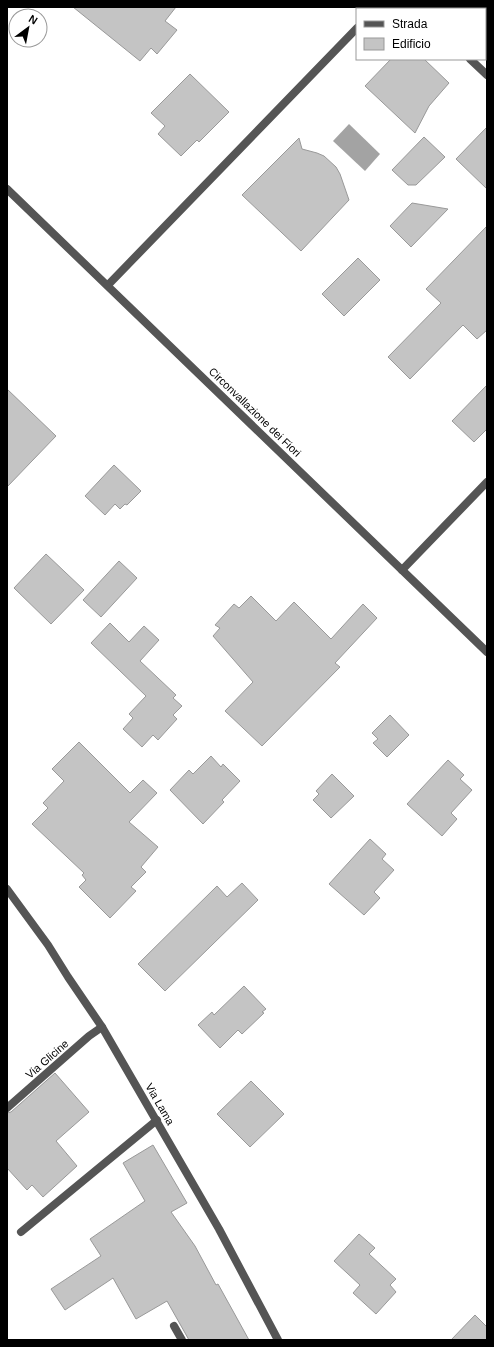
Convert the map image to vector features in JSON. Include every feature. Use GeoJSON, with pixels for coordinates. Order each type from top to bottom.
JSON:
{"type":"FeatureCollection","features":[{"type":"Feature","properties":{"kind":"street"},"geometry":{"type":"LineString","coordinates":[[108,285],[356,29]]}},
{"type":"Feature","properties":{"kind":"street"},"geometry":{"type":"LineString","coordinates":[[471,60],[487,75]]}},
{"type":"Feature","properties":{"kind":"street","name":"Circonvallazione dei Fiori"},"geometry":{"type":"LineString","coordinates":[[7,189],[487,652]]}},
{"type":"Feature","properties":{"kind":"street"},"geometry":{"type":"LineString","coordinates":[[402,570],[487,482]]}},
{"type":"Feature","properties":{"kind":"street","name":"Via Lama"},"geometry":{"type":"LineString","coordinates":[[7,889],[48,945],[102,1027],[219,1229],[278,1340]]}},
{"type":"Feature","properties":{"kind":"street","name":"Via Glicine"},"geometry":{"type":"LineString","coordinates":[[7,1108],[89,1036],[102,1027]]}},
{"type":"Feature","properties":{"kind":"street"},"geometry":{"type":"LineString","coordinates":[[21,1232],[157,1120]]}},
{"type":"Feature","properties":{"kind":"street"},"geometry":{"type":"LineString","coordinates":[[174,1326],[182,1340]]}},
{"type":"Feature","properties":{"kind":"shaded area"},"geometry":{"type":"Polygon","coordinates":[[[349,124],[380,154],[365,171],[333,141],[349,124]]]}},
{"type":"Feature","properties":{"kind":"building"},"geometry":{"type":"Polygon","coordinates":[[[73,7],[176,7],[165,21],[177,30],[157,54],[151,48],[140,61],[73,7]]]}},
{"type":"Feature","properties":{"kind":"building"},"geometry":{"type":"Polygon","coordinates":[[[390,60],[425,60],[449,83],[429,106],[415,133],[365,86],[390,60]]]}},
{"type":"Feature","properties":{"kind":"building"},"geometry":{"type":"Polygon","coordinates":[[[190,74],[229,112],[199,142],[197,140],[181,156],[158,134],[165,126],[151,113],[190,74]]]}},
{"type":"Feature","properties":{"kind":"building"},"geometry":{"type":"Polygon","coordinates":[[[487,127],[487,189],[456,159],[487,127]]]}},
{"type":"Feature","properties":{"kind":"building"},"geometry":{"type":"Polygon","coordinates":[[[424,137],[445,157],[416,185],[408,185],[392,170],[424,137]]]}},
{"type":"Feature","properties":{"kind":"building"},"geometry":{"type":"Polygon","coordinates":[[[299,138],[302,149],[324,156],[336,167],[349,200],[301,251],[242,195],[299,138]]]}},
{"type":"Feature","properties":{"kind":"building"},"geometry":{"type":"Polygon","coordinates":[[[412,203],[448,209],[411,247],[390,226],[412,203]]]}},
{"type":"Feature","properties":{"kind":"building"},"geometry":{"type":"Polygon","coordinates":[[[487,226],[487,330],[477,339],[463,325],[410,379],[388,357],[441,303],[426,289],[487,226]]]}},
{"type":"Feature","properties":{"kind":"building"},"geometry":{"type":"Polygon","coordinates":[[[358,258],[380,280],[344,316],[322,294],[358,258]]]}},
{"type":"Feature","properties":{"kind":"building"},"geometry":{"type":"Polygon","coordinates":[[[487,385],[487,429],[474,442],[452,421],[487,385]]]}},
{"type":"Feature","properties":{"kind":"building"},"geometry":{"type":"Polygon","coordinates":[[[7,389],[56,436],[7,487],[7,389]]]}},
{"type":"Feature","properties":{"kind":"building"},"geometry":{"type":"Polygon","coordinates":[[[114,465],[141,491],[127,505],[125,504],[120,509],[115,504],[105,515],[85,496],[114,465]]]}},
{"type":"Feature","properties":{"kind":"building"},"geometry":{"type":"Polygon","coordinates":[[[46,554],[84,590],[51,624],[14,588],[46,554]]]}},
{"type":"Feature","properties":{"kind":"building"},"geometry":{"type":"Polygon","coordinates":[[[119,561],[137,578],[101,617],[83,600],[119,561]]]}},
{"type":"Feature","properties":{"kind":"building"},"geometry":{"type":"Polygon","coordinates":[[[251,596],[276,621],[294,602],[331,639],[363,604],[377,618],[335,663],[340,667],[262,746],[225,711],[253,682],[213,636],[220,628],[215,625],[234,604],[239,608],[251,596]]]}},
{"type":"Feature","properties":{"kind":"building"},"geometry":{"type":"Polygon","coordinates":[[[110,623],[129,642],[144,626],[159,640],[140,661],[176,695],[173,698],[182,706],[173,715],[177,719],[158,740],[153,735],[142,747],[123,729],[133,718],[129,714],[146,696],[91,643],[110,623]]]}},
{"type":"Feature","properties":{"kind":"building"},"geometry":{"type":"Polygon","coordinates":[[[390,715],[409,735],[387,757],[373,743],[378,739],[372,733],[390,715]]]}},
{"type":"Feature","properties":{"kind":"building"},"geometry":{"type":"Polygon","coordinates":[[[79,742],[130,793],[143,780],[157,793],[129,822],[158,847],[141,867],[146,872],[131,887],[136,891],[110,918],[79,887],[86,880],[82,875],[84,873],[32,824],[48,808],[43,803],[64,781],[52,769],[79,742]]]}},
{"type":"Feature","properties":{"kind":"building"},"geometry":{"type":"Polygon","coordinates":[[[211,756],[221,767],[223,764],[240,781],[222,800],[224,802],[203,824],[170,790],[189,770],[193,774],[211,756]]]}},
{"type":"Feature","properties":{"kind":"building"},"geometry":{"type":"Polygon","coordinates":[[[448,760],[464,775],[460,779],[472,790],[451,813],[457,819],[442,836],[407,804],[448,760]]]}},
{"type":"Feature","properties":{"kind":"building"},"geometry":{"type":"Polygon","coordinates":[[[332,774],[354,796],[331,818],[313,800],[319,794],[316,791],[332,774]]]}},
{"type":"Feature","properties":{"kind":"building"},"geometry":{"type":"Polygon","coordinates":[[[370,839],[386,854],[382,859],[394,870],[374,892],[380,898],[364,915],[329,884],[370,839]]]}},
{"type":"Feature","properties":{"kind":"building"},"geometry":{"type":"Polygon","coordinates":[[[242,883],[258,900],[165,991],[138,964],[217,886],[227,897],[242,883]]]}},
{"type":"Feature","properties":{"kind":"building"},"geometry":{"type":"Polygon","coordinates":[[[244,986],[266,1009],[262,1012],[264,1013],[242,1034],[238,1030],[220,1048],[198,1025],[212,1012],[214,1015],[244,986]]]}},
{"type":"Feature","properties":{"kind":"building"},"geometry":{"type":"Polygon","coordinates":[[[55,1073],[89,1112],[56,1141],[77,1166],[43,1197],[32,1185],[27,1190],[7,1168],[7,1113],[11,1112],[55,1073]]]}},
{"type":"Feature","properties":{"kind":"building"},"geometry":{"type":"Polygon","coordinates":[[[251,1081],[284,1114],[250,1147],[217,1114],[251,1081]]]}},
{"type":"Feature","properties":{"kind":"building"},"geometry":{"type":"Polygon","coordinates":[[[153,1145],[187,1203],[171,1212],[195,1246],[216,1285],[218,1284],[249,1340],[189,1340],[167,1301],[136,1319],[113,1278],[65,1310],[51,1289],[101,1256],[90,1239],[145,1201],[123,1163],[153,1145]]]}},
{"type":"Feature","properties":{"kind":"building"},"geometry":{"type":"Polygon","coordinates":[[[359,1234],[375,1248],[369,1254],[396,1279],[390,1285],[396,1292],[376,1314],[353,1293],[360,1285],[334,1261],[359,1234]]]}},
{"type":"Feature","properties":{"kind":"building"},"geometry":{"type":"Polygon","coordinates":[[[475,1315],[487,1327],[487,1340],[451,1340],[475,1315]]]}}]}
